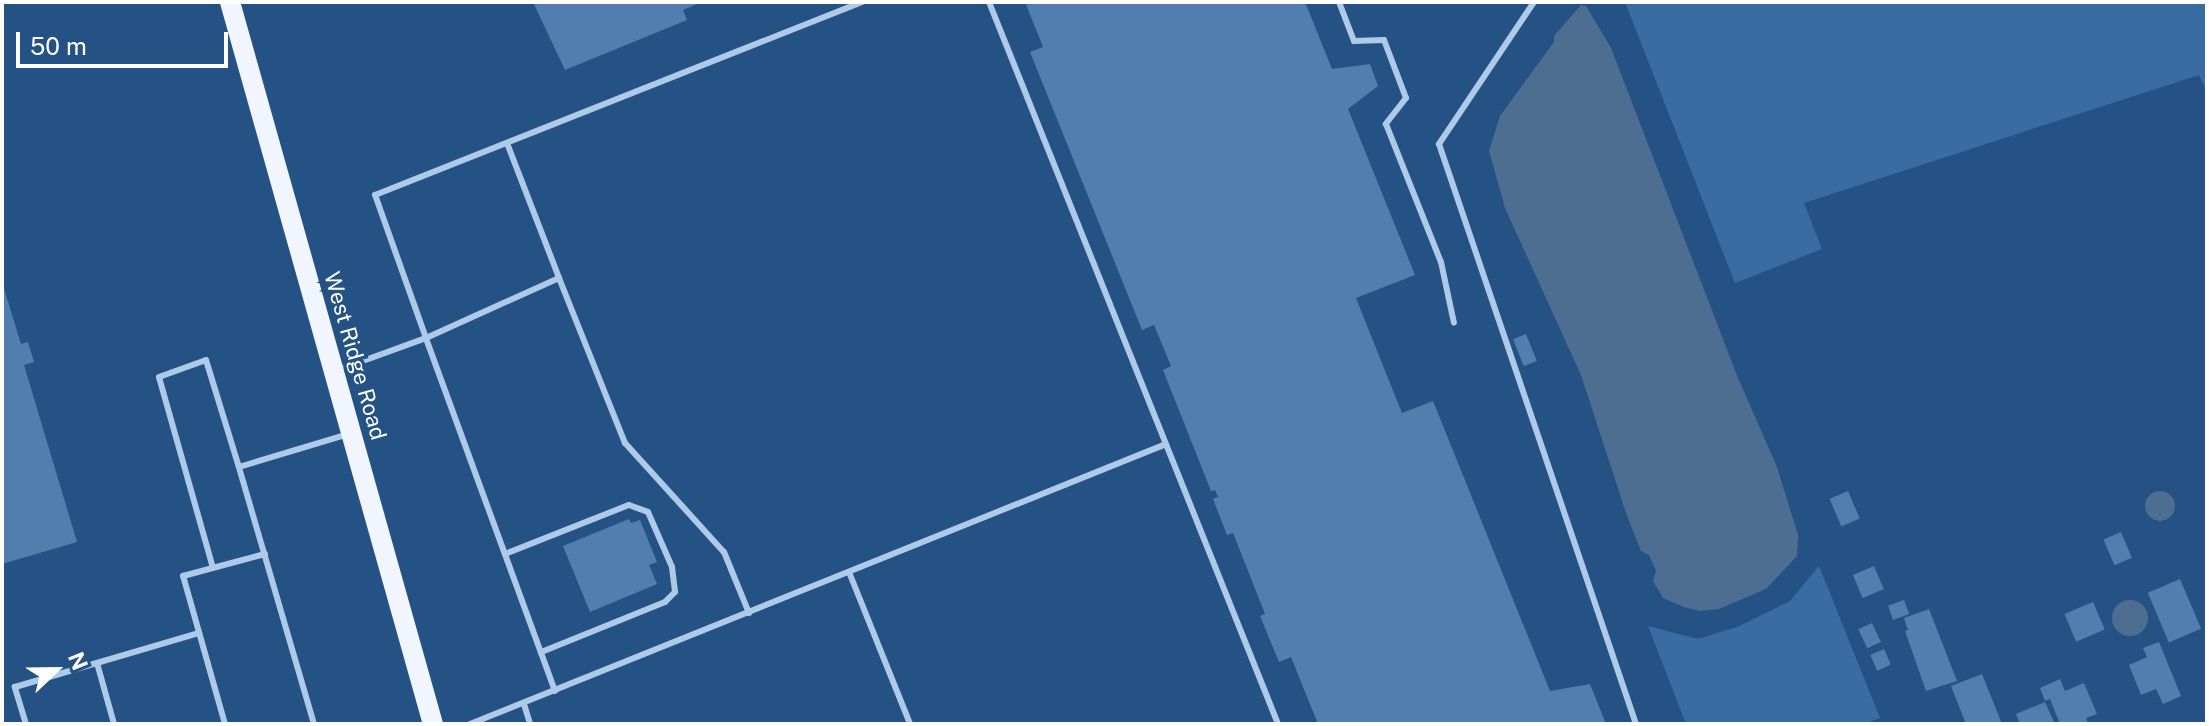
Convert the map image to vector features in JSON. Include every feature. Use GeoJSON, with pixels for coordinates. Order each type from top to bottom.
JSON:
{"type":"FeatureCollection","features":[{"type":"Feature","properties":{"kind":"main road","name":"West Ridge Road"},"geometry":{"type":"LineString","coordinates":[[230,2],[433,724]]}},
{"type":"Feature","properties":{"kind":"lane"},"geometry":{"type":"LineString","coordinates":[[555,691],[375,195],[862,2]]}},
{"type":"Feature","properties":{"kind":"lane"},"geometry":{"type":"LineString","coordinates":[[989,2],[1278,724]]}},
{"type":"Feature","properties":{"kind":"lane"},"geometry":{"type":"LineString","coordinates":[[1339,2],[1354,41],[1384,40],[1406,98],[1386,124],[1441,262],[1454,323]]}},
{"type":"Feature","properties":{"kind":"lane"},"geometry":{"type":"LineString","coordinates":[[1534,2],[1439,144],[1636,724]]}},
{"type":"Feature","properties":{"kind":"lane"},"geometry":{"type":"LineString","coordinates":[[507,143],[625,443],[724,552],[749,613]]}},
{"type":"Feature","properties":{"kind":"lane"},"geometry":{"type":"LineString","coordinates":[[334,371],[426,338],[559,278]]}},
{"type":"Feature","properties":{"kind":"lane"},"geometry":{"type":"LineString","coordinates":[[213,568],[159,377],[206,360],[314,724]]}},
{"type":"Feature","properties":{"kind":"lane"},"geometry":{"type":"LineString","coordinates":[[239,467],[352,433]]}},
{"type":"Feature","properties":{"kind":"lane"},"geometry":{"type":"LineString","coordinates":[[470,724],[1166,444]]}},
{"type":"Feature","properties":{"kind":"lane"},"geometry":{"type":"LineString","coordinates":[[505,554],[629,505],[648,512],[672,567],[675,592],[665,602],[541,652]]}},
{"type":"Feature","properties":{"kind":"lane"},"geometry":{"type":"LineString","coordinates":[[225,724],[183,576],[265,554]]}},
{"type":"Feature","properties":{"kind":"lane"},"geometry":{"type":"LineString","coordinates":[[849,572],[910,724]]}},
{"type":"Feature","properties":{"kind":"lane"},"geometry":{"type":"LineString","coordinates":[[26,724],[15,687],[199,633]]}},
{"type":"Feature","properties":{"kind":"lane"},"geometry":{"type":"LineString","coordinates":[[97,663],[114,724]]}},
{"type":"Feature","properties":{"kind":"lane"},"geometry":{"type":"LineString","coordinates":[[524,704],[530,724]]}},
{"type":"Feature","properties":{"kind":"shaded area"},"geometry":{"type":"Polygon","coordinates":[[[1625,2],[2207,2],[2207,92],[2199,75],[1804,203],[1822,249],[1735,283],[1625,2]]]}},
{"type":"Feature","properties":{"kind":"shaded area"},"geometry":{"type":"Polygon","coordinates":[[[1581,5],[1586,6],[1611,48],[1738,378],[1777,467],[1798,535],[1797,556],[1766,589],[1719,609],[1700,611],[1684,607],[1663,598],[1653,581],[1656,571],[1649,555],[1641,551],[1627,516],[1581,375],[1505,208],[1489,151],[1500,116],[1554,42],[1554,36],[1581,5]]]}},
{"type":"Feature","properties":{"kind":"shaded area"},"geometry":{"type":"Polygon","coordinates":[[[2160,491],[2171,495],[2175,506],[2171,517],[2160,521],[2149,517],[2145,506],[2149,495],[2160,491]]]}},
{"type":"Feature","properties":{"kind":"shaded area"},"geometry":{"type":"Polygon","coordinates":[[[1819,566],[1880,718],[1864,724],[1686,724],[1648,626],[1698,639],[1737,627],[1790,601],[1819,566]]]}},
{"type":"Feature","properties":{"kind":"shaded area"},"geometry":{"type":"Polygon","coordinates":[[[2130,600],[2142,606],[2148,618],[2142,630],[2130,636],[2118,630],[2112,618],[2118,606],[2130,600]]]}},
{"type":"Feature","properties":{"kind":"building"},"geometry":{"type":"Polygon","coordinates":[[[533,2],[702,2],[683,10],[687,20],[565,70],[533,2]]]}},
{"type":"Feature","properties":{"kind":"building"},"geometry":{"type":"Polygon","coordinates":[[[1025,2],[1305,2],[1332,69],[1370,64],[1378,86],[1348,109],[1415,275],[1356,298],[1402,413],[1433,401],[1550,691],[1590,684],[1606,724],[1318,724],[1291,657],[1279,662],[1260,616],[1265,614],[1233,533],[1227,535],[1213,499],[1218,497],[1215,490],[1211,491],[1163,370],[1171,366],[1154,325],[1142,330],[1030,52],[1043,47],[1025,2]]]}},
{"type":"Feature","properties":{"kind":"building"},"geometry":{"type":"Polygon","coordinates":[[[2,282],[21,344],[28,342],[34,362],[24,365],[77,542],[2,564],[2,282]]]}},
{"type":"Feature","properties":{"kind":"building"},"geometry":{"type":"Polygon","coordinates":[[[1526,334],[1537,361],[1524,366],[1513,339],[1526,334]]]}},
{"type":"Feature","properties":{"kind":"building"},"geometry":{"type":"Polygon","coordinates":[[[1848,491],[1860,519],[1841,526],[1830,499],[1848,491]]]}},
{"type":"Feature","properties":{"kind":"building"},"geometry":{"type":"Polygon","coordinates":[[[629,519],[631,523],[640,520],[657,562],[649,565],[657,584],[590,612],[563,546],[629,519]]]}},
{"type":"Feature","properties":{"kind":"building"},"geometry":{"type":"Polygon","coordinates":[[[2121,532],[2132,558],[2114,565],[2104,539],[2121,532]]]}},
{"type":"Feature","properties":{"kind":"building"},"geometry":{"type":"Polygon","coordinates":[[[1874,566],[1884,589],[1863,598],[1853,575],[1874,566]]]}},
{"type":"Feature","properties":{"kind":"building"},"geometry":{"type":"Polygon","coordinates":[[[2180,579],[2201,629],[2169,642],[2148,593],[2180,579]]]}},
{"type":"Feature","properties":{"kind":"building"},"geometry":{"type":"Polygon","coordinates":[[[1904,600],[1909,614],[1893,620],[1888,606],[1904,600]]]}},
{"type":"Feature","properties":{"kind":"building"},"geometry":{"type":"Polygon","coordinates":[[[2093,602],[2105,630],[2076,642],[2064,614],[2093,602]]]}},
{"type":"Feature","properties":{"kind":"building"},"geometry":{"type":"Polygon","coordinates":[[[1929,609],[1957,681],[1926,691],[1905,631],[1908,630],[1904,618],[1929,609]]]}},
{"type":"Feature","properties":{"kind":"building"},"geometry":{"type":"Polygon","coordinates":[[[1872,623],[1881,642],[1867,648],[1858,629],[1872,623]]]}},
{"type":"Feature","properties":{"kind":"building"},"geometry":{"type":"Polygon","coordinates":[[[2159,642],[2181,696],[2163,704],[2156,689],[2141,695],[2129,665],[2147,657],[2143,648],[2159,642]]]}},
{"type":"Feature","properties":{"kind":"building"},"geometry":{"type":"Polygon","coordinates":[[[1884,649],[1891,665],[1877,671],[1870,655],[1884,649]]]}},
{"type":"Feature","properties":{"kind":"building"},"geometry":{"type":"Polygon","coordinates":[[[1982,674],[2002,724],[1966,724],[1951,686],[1982,674]]]}},
{"type":"Feature","properties":{"kind":"building"},"geometry":{"type":"Polygon","coordinates":[[[2060,679],[2065,691],[2084,683],[2097,714],[2086,718],[2088,724],[2060,724],[2050,699],[2045,701],[2040,688],[2060,679]]]}},
{"type":"Feature","properties":{"kind":"building"},"geometry":{"type":"Polygon","coordinates":[[[2045,702],[2055,724],[2020,724],[2016,714],[2045,702]]]}}]}
